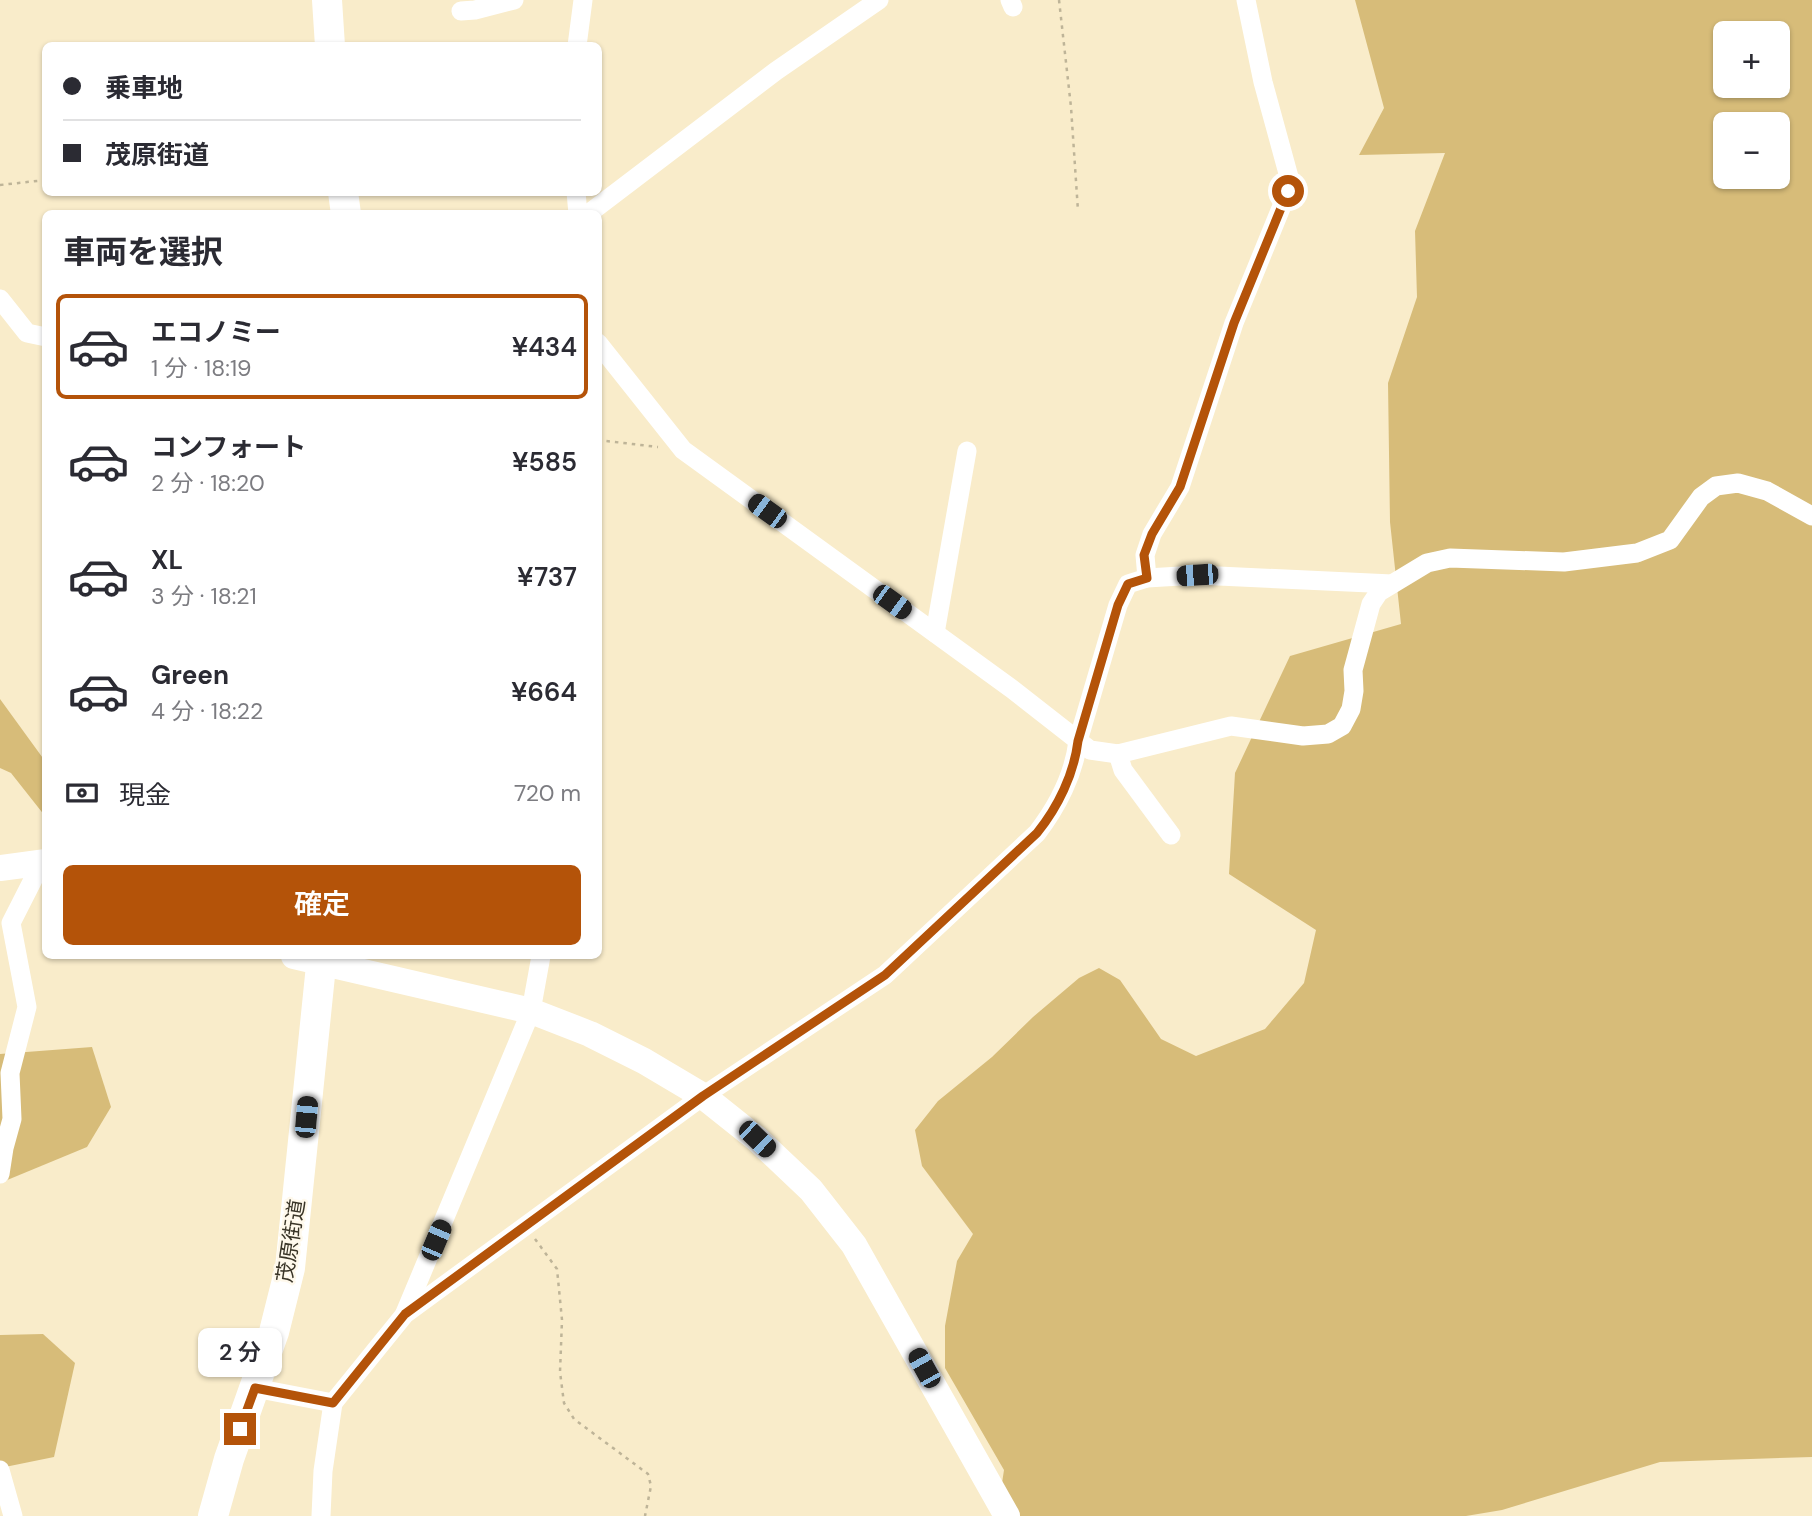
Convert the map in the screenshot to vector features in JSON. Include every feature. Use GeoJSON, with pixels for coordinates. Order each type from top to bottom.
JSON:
{"type":"FeatureCollection","features":[{"type":"Feature","properties":{"kind":"main road"},"geometry":{"type":"LineString","coordinates":[[329,1],[330,42]]}},
{"type":"Feature","properties":{"kind":"main road","name":"茂原街道"},"geometry":{"type":"LineString","coordinates":[[213,1516],[229,1459],[274,1332],[290,1268],[312,959]]}},
{"type":"Feature","properties":{"kind":"street"},"geometry":{"type":"LineString","coordinates":[[461,12],[514,0]]}},
{"type":"Feature","properties":{"kind":"street"},"geometry":{"type":"LineString","coordinates":[[578,42],[583,0]]}},
{"type":"Feature","properties":{"kind":"street"},"geometry":{"type":"LineString","coordinates":[[593,210],[776,71],[879,0]]}},
{"type":"Feature","properties":{"kind":"street"},"geometry":{"type":"LineString","coordinates":[[1147,578],[1144,555],[1152,534],[1180,487],[1234,323],[1288,191],[1289,177],[1263,82],[1246,0]]}},
{"type":"Feature","properties":{"kind":"street"},"geometry":{"type":"LineString","coordinates":[[0,299],[27,333],[42,336]]}},
{"type":"Feature","properties":{"kind":"street"},"geometry":{"type":"LineString","coordinates":[[602,348],[683,450],[1090,750],[1118,754],[1231,726],[1303,736],[1328,734],[1342,726],[1351,709],[1353,670],[1371,604],[1379,592],[1427,563],[1450,558],[1564,562],[1637,553],[1670,540],[1701,497],[1716,486],[1738,483],[1767,491],[1812,516]]}},
{"type":"Feature","properties":{"kind":"street"},"geometry":{"type":"LineString","coordinates":[[934,633],[967,451]]}},
{"type":"Feature","properties":{"kind":"street"},"geometry":{"type":"LineString","coordinates":[[321,1516],[323,1471],[333,1403],[405,1314],[703,1096],[885,975],[1037,833],[1049,817],[1075,763],[1078,741],[1118,605],[1128,584],[1147,578],[1197,575],[1392,584]]}},
{"type":"Feature","properties":{"kind":"street"},"geometry":{"type":"LineString","coordinates":[[1118,754],[1123,770],[1171,835]]}},
{"type":"Feature","properties":{"kind":"street"},"geometry":{"type":"LineString","coordinates":[[0,868],[42,862]]}},
{"type":"Feature","properties":{"kind":"street"},"geometry":{"type":"LineString","coordinates":[[0,1174],[12,1119],[10,1073],[27,1007],[10,923],[42,866]]}},
{"type":"Feature","properties":{"kind":"street"},"geometry":{"type":"LineString","coordinates":[[316,959],[531,1011],[590,1034],[644,1061],[703,1096],[757,1139],[811,1190],[854,1245],[1007,1516]]}},
{"type":"Feature","properties":{"kind":"street"},"geometry":{"type":"LineString","coordinates":[[405,1314],[531,1011],[540,959]]}},
{"type":"Feature","properties":{"kind":"street"},"geometry":{"type":"LineString","coordinates":[[255,1388],[333,1403]]}},
{"type":"Feature","properties":{"kind":"street"},"geometry":{"type":"LineString","coordinates":[[0,1470],[13,1516]]}},
{"type":"Feature","properties":{"kind":"path"},"geometry":{"type":"LineString","coordinates":[[1059,0],[1078,211]]}},
{"type":"Feature","properties":{"kind":"path"},"geometry":{"type":"LineString","coordinates":[[0,185],[42,180]]}},
{"type":"Feature","properties":{"kind":"path"},"geometry":{"type":"LineString","coordinates":[[602,440],[683,450]]}},
{"type":"Feature","properties":{"kind":"path"},"geometry":{"type":"LineString","coordinates":[[523,1228],[542,1245],[557,1269],[562,1320],[560,1372],[564,1404],[574,1419],[648,1474],[651,1486],[645,1516]]}},
{"type":"Feature","properties":{"kind":"shaded area"},"geometry":{"type":"Polygon","coordinates":[[[1355,0],[1812,0],[1812,1457],[1660,1462],[1502,1510],[1466,1516],[997,1516],[1004,1470],[945,1368],[945,1326],[957,1261],[973,1234],[922,1166],[915,1130],[938,1101],[992,1057],[1033,1017],[1079,978],[1099,968],[1120,980],[1161,1039],[1196,1056],[1265,1029],[1304,983],[1316,930],[1229,874],[1235,773],[1290,656],[1401,624],[1390,522],[1388,383],[1417,297],[1415,231],[1445,153],[1359,155],[1384,108],[1355,0]]]}},
{"type":"Feature","properties":{"kind":"shaded area"},"geometry":{"type":"Polygon","coordinates":[[[0,699],[42,757],[42,812],[11,773],[0,768],[0,699]]]}},
{"type":"Feature","properties":{"kind":"shaded area"},"geometry":{"type":"Polygon","coordinates":[[[92,1047],[111,1107],[87,1147],[0,1183],[0,1054],[92,1047]]]}},
{"type":"Feature","properties":{"kind":"shaded area"},"geometry":{"type":"Polygon","coordinates":[[[43,1334],[75,1363],[54,1457],[0,1468],[0,1335],[43,1334]]]}},
{"type":"Feature","properties":{"kind":"route"},"geometry":{"type":"LineString","coordinates":[[240,1429],[255,1388],[333,1403],[405,1314],[703,1096],[885,975],[1037,833],[1049,817],[1075,763],[1078,741],[1118,605],[1128,584],[1147,578],[1144,555],[1152,534],[1180,487],[1234,323],[1288,191]]}}]}
